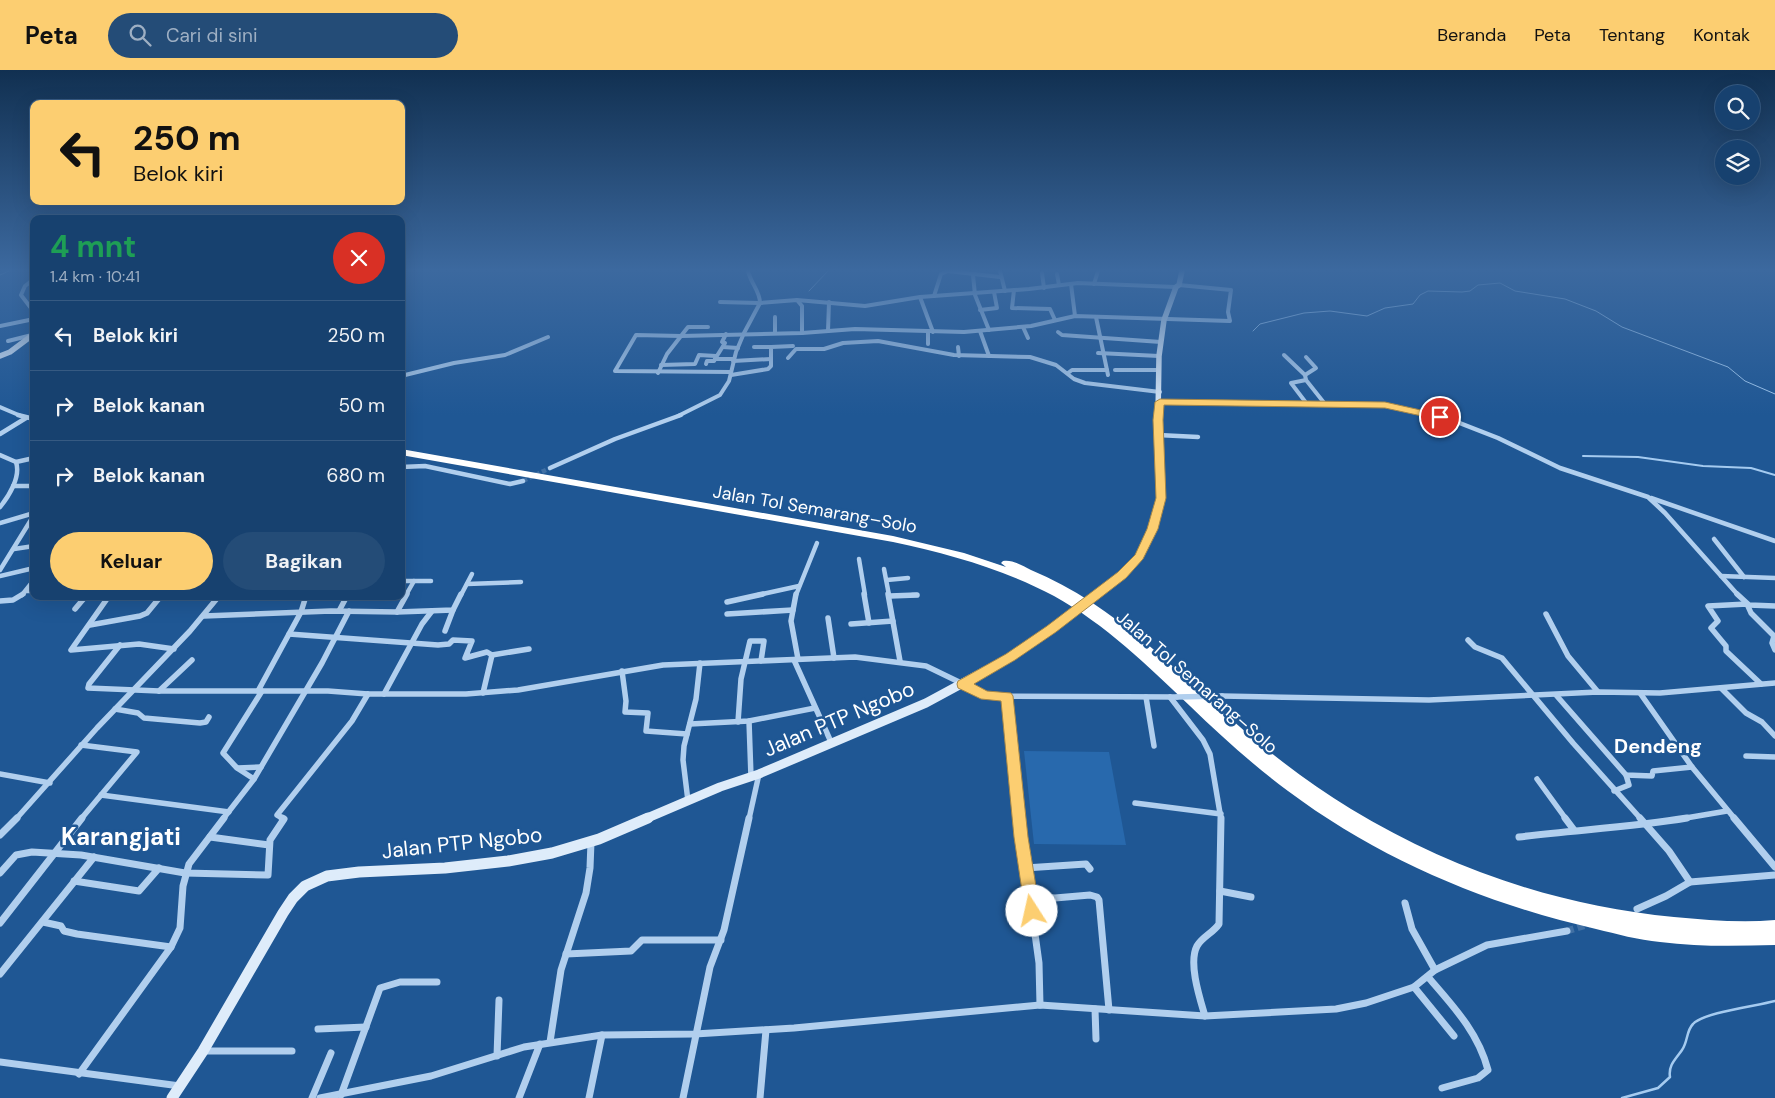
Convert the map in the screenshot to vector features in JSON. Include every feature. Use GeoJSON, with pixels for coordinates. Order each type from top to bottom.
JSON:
{"type":"FeatureCollection","features":[{"type":"Feature","properties":{"kind":"highway","name":"Jalan Tol Semarang–Solo"},"geometry":{"type":"LineString","coordinates":[[405,448],[885,533],[973,553],[1019,568],[1052,583],[1109,618],[1154,653],[1245,738],[1316,794],[1372,828],[1418,852],[1458,870],[1580,910],[1626,919],[1676,925],[1775,926]]}},
{"type":"Feature","properties":{"kind":"highway","name":"Jalan Tol Semarang–Solo"},"geometry":{"type":"LineString","coordinates":[[405,453],[849,532],[968,557],[999,568],[1062,596],[1094,616],[1121,636],[1248,751],[1295,790],[1365,834],[1414,860],[1484,890],[1573,918],[1660,936],[1736,940],[1775,938]]}},
{"type":"Feature","properties":{"kind":"main road","name":"Jalan PTP Ngobo"},"geometry":{"type":"LineString","coordinates":[[172,1098],[203,1051],[282,913],[298,893],[313,880],[333,874],[444,868],[508,861],[552,853],[591,842],[688,801],[755,776],[963,684],[1011,657],[1052,629],[1114,581],[1131,567],[1139,557],[1153,529],[1161,498],[1158,435],[1160,402],[1159,356],[1164,320]]}},
{"type":"Feature","properties":{"kind":"main road"},"geometry":{"type":"LineString","coordinates":[[0,356],[10,352],[30,337]]}},
{"type":"Feature","properties":{"kind":"street"},"geometry":{"type":"LineString","coordinates":[[550,468],[610,440],[680,415],[702,405],[724,391],[731,373],[733,360],[751,319]]}},
{"type":"Feature","properties":{"kind":"street"},"geometry":{"type":"LineString","coordinates":[[775,319],[775,333]]}},
{"type":"Feature","properties":{"kind":"street"},"geometry":{"type":"LineString","coordinates":[[802,319],[802,333]]}},
{"type":"Feature","properties":{"kind":"street"},"geometry":{"type":"LineString","coordinates":[[828,319],[828,331]]}},
{"type":"Feature","properties":{"kind":"street"},"geometry":{"type":"LineString","coordinates":[[927,319],[931,332],[928,344]]}},
{"type":"Feature","properties":{"kind":"street"},"geometry":{"type":"LineString","coordinates":[[984,319],[989,330]]}},
{"type":"Feature","properties":{"kind":"street"},"geometry":{"type":"LineString","coordinates":[[771,347],[771,366],[768,369],[731,373],[615,371],[634,335],[790,334],[881,330],[980,331],[1023,327],[1060,319]]}},
{"type":"Feature","properties":{"kind":"street"},"geometry":{"type":"LineString","coordinates":[[1068,373],[1072,370],[1108,373],[1101,354],[1096,319]]}},
{"type":"Feature","properties":{"kind":"street"},"geometry":{"type":"LineString","coordinates":[[1141,319],[1230,321],[1230,319]]}},
{"type":"Feature","properties":{"kind":"street"},"geometry":{"type":"LineString","coordinates":[[0,326],[30,320]]}},
{"type":"Feature","properties":{"kind":"street"},"geometry":{"type":"LineString","coordinates":[[658,373],[666,354],[688,327],[708,327]]}},
{"type":"Feature","properties":{"kind":"street"},"geometry":{"type":"LineString","coordinates":[[1023,327],[1028,338]]}},
{"type":"Feature","properties":{"kind":"street"},"geometry":{"type":"LineString","coordinates":[[878,341],[881,330]]}},
{"type":"Feature","properties":{"kind":"street"},"geometry":{"type":"LineString","coordinates":[[980,331],[989,356]]}},
{"type":"Feature","properties":{"kind":"street"},"geometry":{"type":"LineString","coordinates":[[1058,332],[1062,334],[1161,342]]}},
{"type":"Feature","properties":{"kind":"street"},"geometry":{"type":"LineString","coordinates":[[706,364],[707,360],[714,361],[725,344],[722,342],[726,334]]}},
{"type":"Feature","properties":{"kind":"street"},"geometry":{"type":"LineString","coordinates":[[788,358],[794,348],[790,334]]}},
{"type":"Feature","properties":{"kind":"street"},"geometry":{"type":"LineString","coordinates":[[8,341],[30,335]]}},
{"type":"Feature","properties":{"kind":"street"},"geometry":{"type":"LineString","coordinates":[[405,375],[454,363],[505,355],[548,337]]}},
{"type":"Feature","properties":{"kind":"street"},"geometry":{"type":"LineString","coordinates":[[754,347],[826,349],[843,343],[878,341],[959,356],[1017,356],[1038,359],[1056,365],[1077,381],[1160,392]]}},
{"type":"Feature","properties":{"kind":"street"},"geometry":{"type":"LineString","coordinates":[[723,347],[738,348]]}},
{"type":"Feature","properties":{"kind":"street"},"geometry":{"type":"LineString","coordinates":[[958,347],[959,356]]}},
{"type":"Feature","properties":{"kind":"street"},"geometry":{"type":"LineString","coordinates":[[1101,354],[1159,356]]}},
{"type":"Feature","properties":{"kind":"street"},"geometry":{"type":"LineString","coordinates":[[661,365],[696,364],[698,355],[733,360],[771,359]]}},
{"type":"Feature","properties":{"kind":"street"},"geometry":{"type":"LineString","coordinates":[[1284,355],[1305,377],[1325,404]]}},
{"type":"Feature","properties":{"kind":"street"},"geometry":{"type":"LineString","coordinates":[[1306,357],[1316,368],[1305,377],[1291,383],[1307,404]]}},
{"type":"Feature","properties":{"kind":"street"},"geometry":{"type":"LineString","coordinates":[[1115,370],[1159,370]]}},
{"type":"Feature","properties":{"kind":"street"},"geometry":{"type":"LineString","coordinates":[[1160,402],[1385,405],[1428,414],[1498,438],[1560,468],[1775,542]]}},
{"type":"Feature","properties":{"kind":"street"},"geometry":{"type":"LineString","coordinates":[[0,407],[30,418]]}},
{"type":"Feature","properties":{"kind":"street"},"geometry":{"type":"LineString","coordinates":[[0,434],[26,418]]}},
{"type":"Feature","properties":{"kind":"street"},"geometry":{"type":"LineString","coordinates":[[1158,435],[1198,436]]}},
{"type":"Feature","properties":{"kind":"street"},"geometry":{"type":"LineString","coordinates":[[0,454],[16,462],[30,459]]}},
{"type":"Feature","properties":{"kind":"street"},"geometry":{"type":"LineString","coordinates":[[0,507],[5,502],[13,486],[18,468],[16,462]]}},
{"type":"Feature","properties":{"kind":"street"},"geometry":{"type":"LineString","coordinates":[[405,467],[425,466],[512,484],[523,481]]}},
{"type":"Feature","properties":{"kind":"street"},"geometry":{"type":"LineString","coordinates":[[13,486],[30,486]]}},
{"type":"Feature","properties":{"kind":"street"},"geometry":{"type":"LineString","coordinates":[[1648,497],[1665,513],[1747,604],[1751,613],[1774,636],[1772,643],[1775,650]]}},
{"type":"Feature","properties":{"kind":"street"},"geometry":{"type":"LineString","coordinates":[[0,523],[30,515]]}},
{"type":"Feature","properties":{"kind":"street"},"geometry":{"type":"LineString","coordinates":[[0,570],[30,521]]}},
{"type":"Feature","properties":{"kind":"street"},"geometry":{"type":"LineString","coordinates":[[1714,539],[1744,577]]}},
{"type":"Feature","properties":{"kind":"street"},"geometry":{"type":"LineString","coordinates":[[817,543],[806,563],[799,586],[793,610],[792,627],[796,660],[830,742]]}},
{"type":"Feature","properties":{"kind":"street"},"geometry":{"type":"LineString","coordinates":[[14,548],[30,546]]}},
{"type":"Feature","properties":{"kind":"street"},"geometry":{"type":"LineString","coordinates":[[859,560],[869,623]]}},
{"type":"Feature","properties":{"kind":"street"},"geometry":{"type":"LineString","coordinates":[[0,576],[30,569]]}},
{"type":"Feature","properties":{"kind":"street"},"geometry":{"type":"LineString","coordinates":[[884,569],[900,661]]}},
{"type":"Feature","properties":{"kind":"street"},"geometry":{"type":"LineString","coordinates":[[444,631],[472,574]]}},
{"type":"Feature","properties":{"kind":"street"},"geometry":{"type":"LineString","coordinates":[[1721,576],[1775,578]]}},
{"type":"Feature","properties":{"kind":"street"},"geometry":{"type":"LineString","coordinates":[[887,580],[908,578]]}},
{"type":"Feature","properties":{"kind":"street"},"geometry":{"type":"LineString","coordinates":[[405,581],[431,581]]}},
{"type":"Feature","properties":{"kind":"street"},"geometry":{"type":"LineString","coordinates":[[405,597],[414,581]]}},
{"type":"Feature","properties":{"kind":"street"},"geometry":{"type":"LineString","coordinates":[[467,584],[521,582]]}},
{"type":"Feature","properties":{"kind":"street"},"geometry":{"type":"LineString","coordinates":[[0,601],[16,599],[30,586]]}},
{"type":"Feature","properties":{"kind":"street"},"geometry":{"type":"LineString","coordinates":[[727,602],[799,586]]}},
{"type":"Feature","properties":{"kind":"street"},"geometry":{"type":"LineString","coordinates":[[890,596],[917,595]]}},
{"type":"Feature","properties":{"kind":"street"},"geometry":{"type":"LineString","coordinates":[[75,609],[83,600]]}},
{"type":"Feature","properties":{"kind":"street"},"geometry":{"type":"LineString","coordinates":[[106,600],[71,650],[140,644],[174,649]]}},
{"type":"Feature","properties":{"kind":"street"},"geometry":{"type":"LineString","coordinates":[[90,625],[140,616],[147,613],[158,600]]}},
{"type":"Feature","properties":{"kind":"street"},"geometry":{"type":"LineString","coordinates":[[0,835],[50,784],[81,745],[174,649],[216,600]]}},
{"type":"Feature","properties":{"kind":"street"},"geometry":{"type":"LineString","coordinates":[[254,780],[237,768],[223,753],[260,691],[302,612],[305,600]]}},
{"type":"Feature","properties":{"kind":"street"},"geometry":{"type":"LineString","coordinates":[[339,611],[345,600]]}},
{"type":"Feature","properties":{"kind":"street"},"geometry":{"type":"LineString","coordinates":[[397,612],[404,600]]}},
{"type":"Feature","properties":{"kind":"street"},"geometry":{"type":"LineString","coordinates":[[1761,684],[1726,651],[1726,646],[1711,628],[1718,621],[1708,609],[1708,606],[1747,604],[1775,606]]}},
{"type":"Feature","properties":{"kind":"street"},"geometry":{"type":"LineString","coordinates":[[204,616],[339,611],[397,612],[453,610]]}},
{"type":"Feature","properties":{"kind":"street"},"geometry":{"type":"LineString","coordinates":[[727,614],[793,610]]}},
{"type":"Feature","properties":{"kind":"street"},"geometry":{"type":"LineString","coordinates":[[79,1074],[171,947],[180,928],[185,873],[189,864],[254,780],[322,663],[349,611]]}},
{"type":"Feature","properties":{"kind":"street"},"geometry":{"type":"LineString","coordinates":[[384,694],[422,624],[432,611]]}},
{"type":"Feature","properties":{"kind":"street"},"geometry":{"type":"LineString","coordinates":[[1546,614],[1568,656],[1598,692]]}},
{"type":"Feature","properties":{"kind":"street"},"geometry":{"type":"LineString","coordinates":[[828,618],[834,658]]}},
{"type":"Feature","properties":{"kind":"street"},"geometry":{"type":"LineString","coordinates":[[851,624],[893,621]]}},
{"type":"Feature","properties":{"kind":"street"},"geometry":{"type":"LineString","coordinates":[[289,634],[412,644],[445,645],[454,640],[472,641],[465,658],[487,652],[492,654],[529,649]]}},
{"type":"Feature","properties":{"kind":"street"},"geometry":{"type":"LineString","coordinates":[[1468,640],[1476,649],[1496,653],[1502,658],[1614,791],[1669,851],[1690,882]]}},
{"type":"Feature","properties":{"kind":"street"},"geometry":{"type":"LineString","coordinates":[[738,722],[744,662],[750,641],[764,641],[761,661]]}},
{"type":"Feature","properties":{"kind":"street"},"geometry":{"type":"LineString","coordinates":[[120,645],[89,684],[88,688],[134,691],[304,691],[368,694],[483,693],[531,689],[622,670],[656,666],[867,657],[900,661],[932,668],[985,696],[1222,696],[1429,700],[1556,696],[1598,692],[1640,693],[1775,683]]}},
{"type":"Feature","properties":{"kind":"street"},"geometry":{"type":"LineString","coordinates":[[483,693],[492,654]]}},
{"type":"Feature","properties":{"kind":"street"},"geometry":{"type":"LineString","coordinates":[[158,691],[192,660]]}},
{"type":"Feature","properties":{"kind":"street"},"geometry":{"type":"LineString","coordinates":[[688,801],[683,760],[687,734],[696,699],[700,664]]}},
{"type":"Feature","properties":{"kind":"street"},"geometry":{"type":"LineString","coordinates":[[622,670],[626,701],[624,712],[648,712],[646,731],[687,734]]}},
{"type":"Feature","properties":{"kind":"street"},"geometry":{"type":"LineString","coordinates":[[1721,688],[1746,713],[1762,722],[1775,736]]}},
{"type":"Feature","properties":{"kind":"street"},"geometry":{"type":"LineString","coordinates":[[1640,693],[1692,767],[1775,867]]}},
{"type":"Feature","properties":{"kind":"street"},"geometry":{"type":"LineString","coordinates":[[0,873],[16,855],[21,853],[94,857],[185,873],[251,876],[268,874],[269,845],[272,834],[284,819],[278,817],[278,812],[352,720],[368,694]]}},
{"type":"Feature","properties":{"kind":"street"},"geometry":{"type":"LineString","coordinates":[[1007,696],[1026,868],[1039,963],[1040,1005]]}},
{"type":"Feature","properties":{"kind":"street"},"geometry":{"type":"LineString","coordinates":[[1556,696],[1626,775],[1629,785],[1614,791]]}},
{"type":"Feature","properties":{"kind":"street"},"geometry":{"type":"LineString","coordinates":[[1146,697],[1154,746]]}},
{"type":"Feature","properties":{"kind":"street"},"geometry":{"type":"LineString","coordinates":[[1173,697],[1208,748],[1221,814],[1219,924],[1195,951],[1197,985],[1205,1016]]}},
{"type":"Feature","properties":{"kind":"street"},"geometry":{"type":"LineString","coordinates":[[690,724],[749,721],[815,708]]}},
{"type":"Feature","properties":{"kind":"street"},"geometry":{"type":"LineString","coordinates":[[116,709],[138,713],[144,718],[200,723],[206,722],[209,718]]}},
{"type":"Feature","properties":{"kind":"street"},"geometry":{"type":"LineString","coordinates":[[683,1098],[710,967],[721,940],[755,776],[749,752],[752,741],[749,721]]}},
{"type":"Feature","properties":{"kind":"street"},"geometry":{"type":"LineString","coordinates":[[0,923],[137,752],[81,745]]}},
{"type":"Feature","properties":{"kind":"street"},"geometry":{"type":"LineString","coordinates":[[1746,756],[1775,758]]}},
{"type":"Feature","properties":{"kind":"street"},"geometry":{"type":"LineString","coordinates":[[237,768],[261,767]]}},
{"type":"Feature","properties":{"kind":"street"},"geometry":{"type":"LineString","coordinates":[[1626,775],[1652,776],[1653,771],[1692,767]]}},
{"type":"Feature","properties":{"kind":"street"},"geometry":{"type":"LineString","coordinates":[[0,774],[50,784]]}},
{"type":"Feature","properties":{"kind":"street"},"geometry":{"type":"LineString","coordinates":[[1537,779],[1574,830]]}},
{"type":"Feature","properties":{"kind":"street"},"geometry":{"type":"LineString","coordinates":[[101,795],[164,805],[229,812]]}},
{"type":"Feature","properties":{"kind":"street"},"geometry":{"type":"LineString","coordinates":[[1135,803],[1221,814]]}},
{"type":"Feature","properties":{"kind":"street"},"geometry":{"type":"LineString","coordinates":[[1519,837],[1574,830],[1646,825],[1727,811]]}},
{"type":"Feature","properties":{"kind":"street"},"geometry":{"type":"LineString","coordinates":[[210,837],[269,845]]}},
{"type":"Feature","properties":{"kind":"street"},"geometry":{"type":"LineString","coordinates":[[550,1042],[557,987],[566,954],[583,906],[590,868],[591,842]]}},
{"type":"Feature","properties":{"kind":"street"},"geometry":{"type":"LineString","coordinates":[[0,974],[94,857]]}},
{"type":"Feature","properties":{"kind":"street"},"geometry":{"type":"LineString","coordinates":[[1026,868],[1086,864],[1090,869]]}},
{"type":"Feature","properties":{"kind":"street"},"geometry":{"type":"LineString","coordinates":[[74,881],[95,883],[105,888],[140,891],[159,868]]}},
{"type":"Feature","properties":{"kind":"street"},"geometry":{"type":"LineString","coordinates":[[1637,909],[1666,896],[1690,882],[1775,875]]}},
{"type":"Feature","properties":{"kind":"street"},"geometry":{"type":"LineString","coordinates":[[1220,891],[1251,897]]}},
{"type":"Feature","properties":{"kind":"street"},"geometry":{"type":"LineString","coordinates":[[1030,896],[1055,898],[1090,894],[1097,897],[1099,900],[1109,1010]]}},
{"type":"Feature","properties":{"kind":"street"},"geometry":{"type":"LineString","coordinates":[[1405,903],[1406,913],[1412,928],[1435,970]]}},
{"type":"Feature","properties":{"kind":"street"},"geometry":{"type":"LineString","coordinates":[[43,922],[61,926],[64,931],[77,934],[171,947]]}},
{"type":"Feature","properties":{"kind":"street"},"geometry":{"type":"LineString","coordinates":[[320,1098],[424,1078],[540,1044],[602,1036],[766,1030],[1040,1005],[1205,1016],[1336,1009],[1366,1003],[1414,986],[1435,970],[1487,945],[1567,931]]}},
{"type":"Feature","properties":{"kind":"street"},"geometry":{"type":"LineString","coordinates":[[566,954],[631,951],[640,940],[721,940]]}},
{"type":"Feature","properties":{"kind":"street"},"geometry":{"type":"LineString","coordinates":[[1428,977],[1472,1031],[1483,1050],[1488,1070],[1478,1078],[1442,1088]]}},
{"type":"Feature","properties":{"kind":"street"},"geometry":{"type":"LineString","coordinates":[[341,1095],[380,988],[385,985],[437,982]]}},
{"type":"Feature","properties":{"kind":"street"},"geometry":{"type":"LineString","coordinates":[[1414,986],[1454,1036]]}},
{"type":"Feature","properties":{"kind":"street"},"geometry":{"type":"LineString","coordinates":[[497,1056],[498,1000]]}},
{"type":"Feature","properties":{"kind":"street"},"geometry":{"type":"LineString","coordinates":[[1095,1009],[1096,1039]]}},
{"type":"Feature","properties":{"kind":"street"},"geometry":{"type":"LineString","coordinates":[[318,1029],[366,1027]]}},
{"type":"Feature","properties":{"kind":"street"},"geometry":{"type":"LineString","coordinates":[[760,1098],[766,1030]]}},
{"type":"Feature","properties":{"kind":"street"},"geometry":{"type":"LineString","coordinates":[[589,1098],[602,1036]]}},
{"type":"Feature","properties":{"kind":"street"},"geometry":{"type":"LineString","coordinates":[[519,1098],[540,1044]]}},
{"type":"Feature","properties":{"kind":"street"},"geometry":{"type":"LineString","coordinates":[[203,1051],[292,1051]]}},
{"type":"Feature","properties":{"kind":"street"},"geometry":{"type":"LineString","coordinates":[[312,1098],[331,1053]]}},
{"type":"Feature","properties":{"kind":"street"},"geometry":{"type":"LineString","coordinates":[[0,1062],[180,1086]]}},
{"type":"Feature","properties":{"kind":"shaded area"},"geometry":{"type":"Polygon","coordinates":[[[1024,751],[1109,752],[1126,845],[1034,844],[1024,751]]]}},
{"type":"Feature","properties":{"kind":"waterway"},"geometry":{"type":"LineString","coordinates":[[1253,331],[1260,324],[1280,319]]}},
{"type":"Feature","properties":{"kind":"waterway"},"geometry":{"type":"LineString","coordinates":[[1609,319],[1622,327],[1728,367],[1745,381],[1775,394]]}},
{"type":"Feature","properties":{"kind":"waterway"},"geometry":{"type":"LineString","coordinates":[[1583,456],[1638,457],[1703,466],[1751,468],[1775,475]]}},
{"type":"Feature","properties":{"kind":"waterway"},"geometry":{"type":"LineString","coordinates":[[1622,1098],[1658,1088],[1670,1077],[1671,1066],[1684,1047],[1689,1030],[1699,1020],[1719,1013],[1775,1001]]}},
{"type":"Feature","properties":{"kind":"tunnel"},"geometry":{"type":"LineString","coordinates":[[523,481],[550,468]]}},
{"type":"Feature","properties":{"kind":"tunnel"},"geometry":{"type":"LineString","coordinates":[[1567,931],[1589,924]]}},
{"type":"Feature","properties":{"kind":"district","name":"Dendeng"},"geometry":{"type":"Point","coordinates":[1658,746]}},
{"type":"Feature","properties":{"kind":"district","name":"Karangjati"},"geometry":{"type":"Point","coordinates":[121,836]}},
{"type":"Feature","properties":{"kind":"route"},"geometry":{"type":"LineString","coordinates":[[1032,911],[1021,837],[1007,696],[985,696],[963,684],[1011,657],[1052,629],[1122,575],[1139,557],[1153,529],[1161,498],[1158,420],[1160,402],[1367,404],[1403,408],[1440,417]]}}]}
